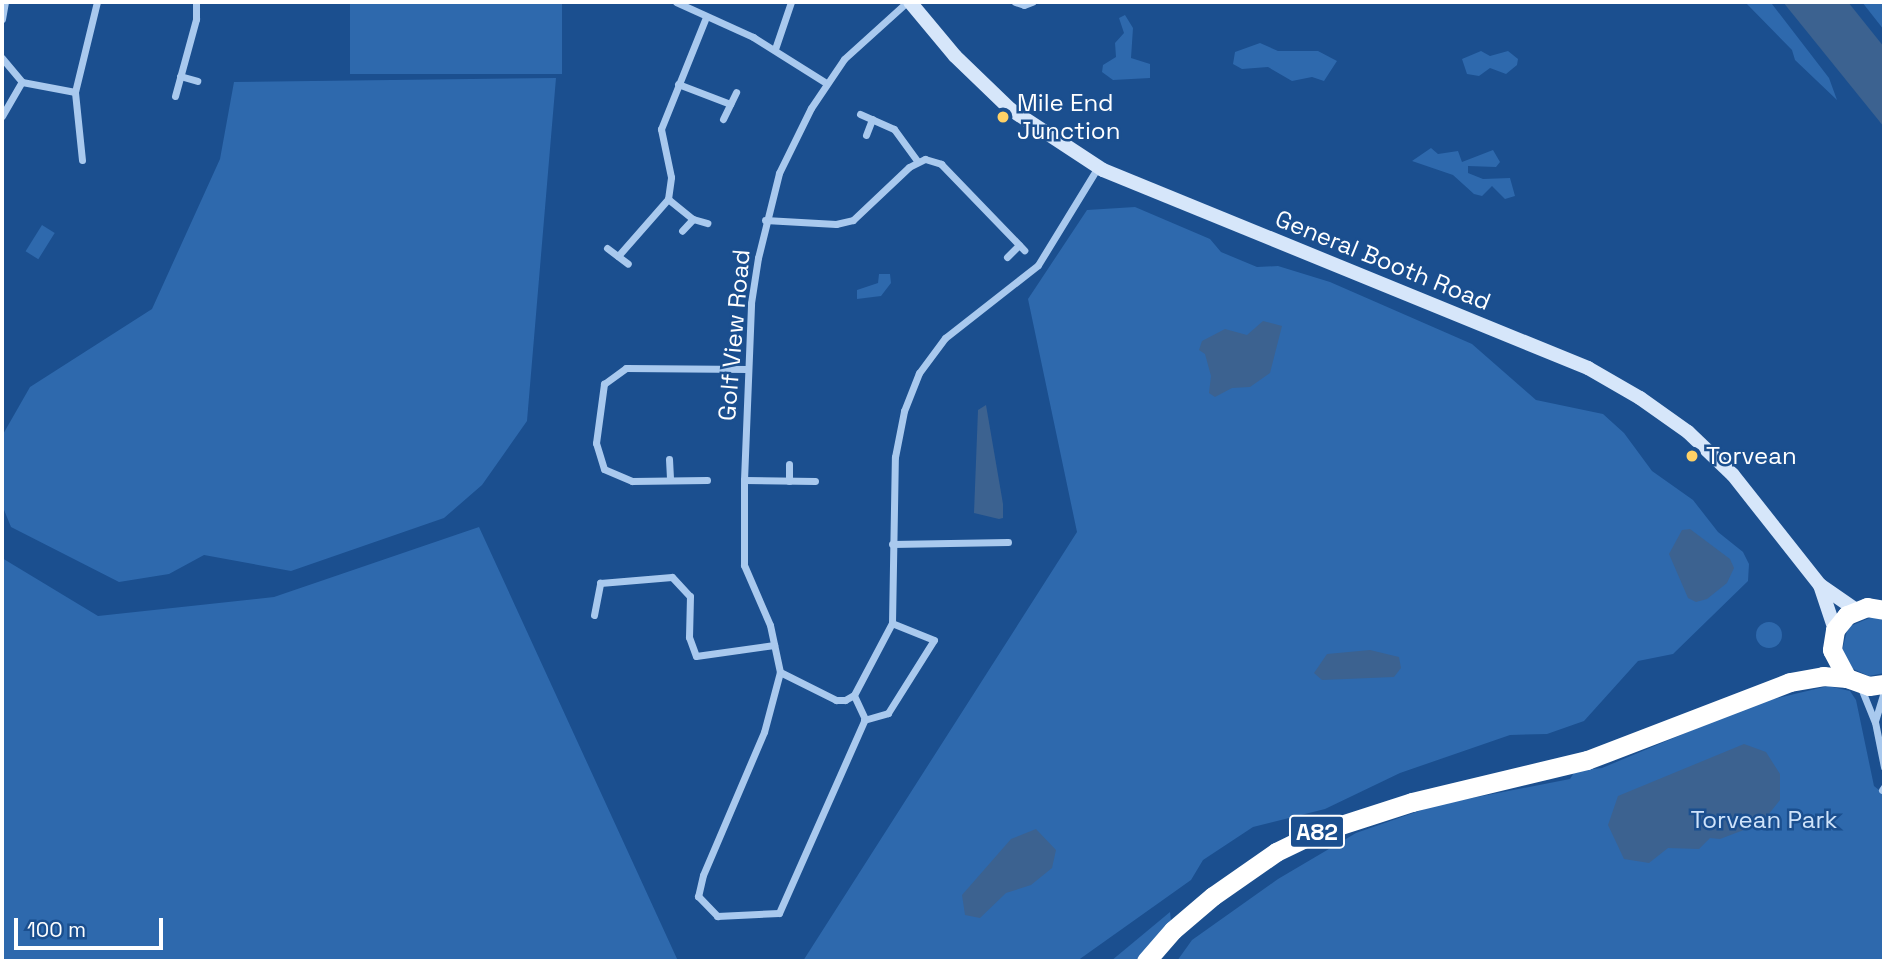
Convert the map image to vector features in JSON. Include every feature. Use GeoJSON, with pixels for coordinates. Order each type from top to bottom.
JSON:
{"type":"FeatureCollection","features":[{"type":"Feature","properties":{"kind":"highway"},"geometry":{"type":"LineString","coordinates":[[1882,607],[1856,610],[1835,630],[1832,650],[1853,681],[1884,684]]}},
{"type":"Feature","properties":{"kind":"highway","name":"A82"},"geometry":{"type":"LineString","coordinates":[[1790,682],[1832,650]]}},
{"type":"Feature","properties":{"kind":"highway","name":"A82"},"geometry":{"type":"LineString","coordinates":[[1146,961],[1173,930],[1213,896],[1276,852],[1313,834],[1412,802],[1587,760],[1790,682],[1823,676],[1853,681]]}},
{"type":"Feature","properties":{"kind":"street"},"geometry":{"type":"LineString","coordinates":[[2,19],[5,2]]}},
{"type":"Feature","properties":{"kind":"street"},"geometry":{"type":"LineString","coordinates":[[82,160],[75,92],[97,2]]}},
{"type":"Feature","properties":{"kind":"street"},"geometry":{"type":"LineString","coordinates":[[175,96],[196,2]]}},
{"type":"Feature","properties":{"kind":"street"},"geometry":{"type":"LineString","coordinates":[[676,2],[775,49],[826,83]]}},
{"type":"Feature","properties":{"kind":"street"},"geometry":{"type":"LineString","coordinates":[[775,49],[791,2]]}},
{"type":"Feature","properties":{"kind":"street","name":"Golf View Road"},"geometry":{"type":"LineString","coordinates":[[780,672],[774,645],[744,565],[744,480],[751,303],[765,220],[787,152],[826,83],[859,43],[909,2]]}},
{"type":"Feature","properties":{"kind":"street","name":"General Booth Road"},"geometry":{"type":"LineString","coordinates":[[909,2],[955,56],[1010,109],[1098,167],[1146,191],[1599,374],[1688,432],[1715,458],[1821,584],[1856,610]]}},
{"type":"Feature","properties":{"kind":"street"},"geometry":{"type":"LineString","coordinates":[[1015,2],[1024,5],[1032,2]]}},
{"type":"Feature","properties":{"kind":"street"},"geometry":{"type":"LineString","coordinates":[[618,256],[668,199],[671,177],[662,128],[706,17]]}},
{"type":"Feature","properties":{"kind":"street"},"geometry":{"type":"LineString","coordinates":[[2,58],[22,82],[75,92]]}},
{"type":"Feature","properties":{"kind":"street"},"geometry":{"type":"LineString","coordinates":[[180,76],[197,81]]}},
{"type":"Feature","properties":{"kind":"street"},"geometry":{"type":"LineString","coordinates":[[2,116],[22,82]]}},
{"type":"Feature","properties":{"kind":"street"},"geometry":{"type":"LineString","coordinates":[[678,84],[730,104]]}},
{"type":"Feature","properties":{"kind":"street"},"geometry":{"type":"LineString","coordinates":[[723,119],[736,92]]}},
{"type":"Feature","properties":{"kind":"street"},"geometry":{"type":"LineString","coordinates":[[860,114],[872,118],[905,138],[917,161]]}},
{"type":"Feature","properties":{"kind":"street"},"geometry":{"type":"LineString","coordinates":[[866,135],[872,118]]}},
{"type":"Feature","properties":{"kind":"street"},"geometry":{"type":"LineString","coordinates":[[765,220],[835,224],[853,220],[917,161],[941,164],[1021,247],[1007,257]]}},
{"type":"Feature","properties":{"kind":"street"},"geometry":{"type":"LineString","coordinates":[[854,695],[864,720],[779,913],[717,916],[698,896],[703,875],[764,732],[780,672],[836,700],[854,695],[891,624],[897,434],[919,373],[955,330],[1038,265],[1098,167]]}},
{"type":"Feature","properties":{"kind":"street"},"geometry":{"type":"LineString","coordinates":[[668,199],[693,219],[707,223]]}},
{"type":"Feature","properties":{"kind":"street"},"geometry":{"type":"LineString","coordinates":[[682,232],[693,219]]}},
{"type":"Feature","properties":{"kind":"street"},"geometry":{"type":"LineString","coordinates":[[607,248],[628,264]]}},
{"type":"Feature","properties":{"kind":"street"},"geometry":{"type":"LineString","coordinates":[[707,480],[632,481],[604,469],[596,443],[604,384],[626,368],[748,369]]}},
{"type":"Feature","properties":{"kind":"street"},"geometry":{"type":"LineString","coordinates":[[669,459],[670,480]]}},
{"type":"Feature","properties":{"kind":"street"},"geometry":{"type":"LineString","coordinates":[[789,464],[789,481]]}},
{"type":"Feature","properties":{"kind":"street"},"geometry":{"type":"LineString","coordinates":[[744,480],[815,481]]}},
{"type":"Feature","properties":{"kind":"street"},"geometry":{"type":"LineString","coordinates":[[892,544],[1008,542]]}},
{"type":"Feature","properties":{"kind":"street"},"geometry":{"type":"LineString","coordinates":[[594,615],[600,583],[672,577],[690,596],[689,637],[696,656],[774,645]]}},
{"type":"Feature","properties":{"kind":"street","name":"General Booth Road"},"geometry":{"type":"LineString","coordinates":[[1821,584],[1835,630]]}},
{"type":"Feature","properties":{"kind":"street"},"geometry":{"type":"LineString","coordinates":[[864,720],[888,713],[934,640],[891,624]]}},
{"type":"Feature","properties":{"kind":"street"},"geometry":{"type":"LineString","coordinates":[[1853,681],[1875,722],[1884,767]]}},
{"type":"Feature","properties":{"kind":"street"},"geometry":{"type":"LineString","coordinates":[[1875,722],[1884,692]]}},
{"type":"Feature","properties":{"kind":"green space"},"geometry":{"type":"Polygon","coordinates":[[[350,2],[562,2],[562,74],[350,74],[350,2]]]}},
{"type":"Feature","properties":{"kind":"green space"},"geometry":{"type":"Polygon","coordinates":[[[1745,2],[1772,4],[1829,78],[1837,100],[1795,60],[1792,50],[1745,2]]]}},
{"type":"Feature","properties":{"kind":"green space"},"geometry":{"type":"Polygon","coordinates":[[[1862,2],[1884,2],[1884,30],[1862,2]]]}},
{"type":"Feature","properties":{"kind":"green space"},"geometry":{"type":"Polygon","coordinates":[[[1125,15],[1133,28],[1131,58],[1150,64],[1150,78],[1113,80],[1102,72],[1103,65],[1116,57],[1115,43],[1124,33],[1119,18],[1125,15]]]}},
{"type":"Feature","properties":{"kind":"green space"},"geometry":{"type":"Polygon","coordinates":[[[1260,43],[1278,51],[1318,51],[1337,61],[1324,81],[1312,77],[1292,81],[1268,67],[1242,69],[1233,64],[1235,52],[1260,43]]]}},
{"type":"Feature","properties":{"kind":"green space"},"geometry":{"type":"Polygon","coordinates":[[[1481,51],[1490,56],[1508,51],[1518,59],[1517,65],[1506,74],[1490,68],[1479,76],[1467,74],[1462,59],[1481,51]]]}},
{"type":"Feature","properties":{"kind":"green space"},"geometry":{"type":"Polygon","coordinates":[[[556,78],[527,421],[482,485],[444,518],[291,571],[204,555],[169,574],[119,582],[11,527],[2,505],[2,436],[30,387],[152,309],[220,159],[234,82],[556,78]]]}},
{"type":"Feature","properties":{"kind":"green space"},"geometry":{"type":"Polygon","coordinates":[[[1431,148],[1438,154],[1458,151],[1462,162],[1493,150],[1500,162],[1496,167],[1468,166],[1468,173],[1483,179],[1510,178],[1515,196],[1505,199],[1492,186],[1482,196],[1474,194],[1453,175],[1412,161],[1431,148]]]}},
{"type":"Feature","properties":{"kind":"green space"},"geometry":{"type":"Polygon","coordinates":[[[1135,207],[1210,239],[1221,252],[1257,267],[1278,266],[1330,282],[1472,344],[1536,400],[1603,414],[1624,433],[1652,471],[1693,500],[1718,532],[1743,552],[1749,564],[1748,581],[1673,654],[1638,661],[1584,721],[1547,734],[1510,735],[1400,773],[1325,809],[1253,827],[1203,860],[1191,880],[1077,961],[803,961],[1077,532],[1028,299],[1087,210],[1135,207]]]}},
{"type":"Feature","properties":{"kind":"green space"},"geometry":{"type":"Polygon","coordinates":[[[42,225],[55,233],[38,259],[26,251],[42,225]]]}},
{"type":"Feature","properties":{"kind":"green space"},"geometry":{"type":"Polygon","coordinates":[[[879,274],[890,274],[891,283],[881,296],[857,299],[857,290],[878,283],[879,274]]]}},
{"type":"Feature","properties":{"kind":"green space"},"geometry":{"type":"Polygon","coordinates":[[[479,527],[678,961],[2,961],[2,558],[98,616],[274,597],[479,527]]]}},
{"type":"Feature","properties":{"kind":"green space"},"geometry":{"type":"Polygon","coordinates":[[[1872,617],[1884,620],[1884,673],[1869,676],[1851,668],[1842,651],[1848,627],[1872,617]]]}},
{"type":"Feature","properties":{"kind":"green space"},"geometry":{"type":"Polygon","coordinates":[[[1769,622],[1778,626],[1782,635],[1778,644],[1769,648],[1760,644],[1756,635],[1760,626],[1769,622]]]}},
{"type":"Feature","properties":{"kind":"green space","name":"Torvean Park"},"geometry":{"type":"Polygon","coordinates":[[[1828,686],[1850,691],[1856,700],[1874,786],[1884,794],[1884,961],[1177,961],[1192,940],[1278,879],[1356,833],[1436,805],[1570,779],[1575,771],[1602,768],[1757,703],[1828,686]]]}},
{"type":"Feature","properties":{"kind":"green space"},"geometry":{"type":"Polygon","coordinates":[[[1170,912],[1171,921],[1135,961],[1111,961],[1170,912]]]}},
{"type":"Feature","properties":{"kind":"shaded area"},"geometry":{"type":"Polygon","coordinates":[[[1783,2],[1848,2],[1884,47],[1884,127],[1783,2]]]}},
{"type":"Feature","properties":{"kind":"shaded area"},"geometry":{"type":"Polygon","coordinates":[[[1263,321],[1282,326],[1270,373],[1250,387],[1232,388],[1215,397],[1209,393],[1211,376],[1205,354],[1199,350],[1202,341],[1225,329],[1247,335],[1263,321]]]}},
{"type":"Feature","properties":{"kind":"shaded area"},"geometry":{"type":"Polygon","coordinates":[[[986,405],[1003,504],[1003,518],[999,519],[974,513],[978,410],[986,405]]]}},
{"type":"Feature","properties":{"kind":"shaded area"},"geometry":{"type":"Polygon","coordinates":[[[1690,529],[1730,559],[1734,568],[1727,583],[1707,599],[1696,602],[1688,598],[1669,554],[1682,530],[1690,529]]]}},
{"type":"Feature","properties":{"kind":"shaded area"},"geometry":{"type":"Polygon","coordinates":[[[1370,650],[1399,657],[1401,668],[1394,677],[1322,680],[1314,673],[1327,654],[1370,650]]]}},
{"type":"Feature","properties":{"kind":"shaded area"},"geometry":{"type":"Polygon","coordinates":[[[1744,744],[1766,752],[1780,774],[1780,800],[1768,815],[1749,828],[1720,839],[1710,838],[1699,849],[1668,848],[1649,863],[1624,859],[1608,825],[1618,796],[1744,744]]]}},
{"type":"Feature","properties":{"kind":"shaded area"},"geometry":{"type":"Polygon","coordinates":[[[1036,829],[1056,850],[1052,868],[1031,885],[1006,893],[980,918],[965,915],[962,895],[1011,839],[1036,829]]]}},
{"type":"Feature","properties":{"kind":"place","name":"Mile End Junction"},"geometry":{"type":"Point","coordinates":[1003,117]}},
{"type":"Feature","properties":{"kind":"place","name":"Torvean"},"geometry":{"type":"Point","coordinates":[1692,456]}}]}
